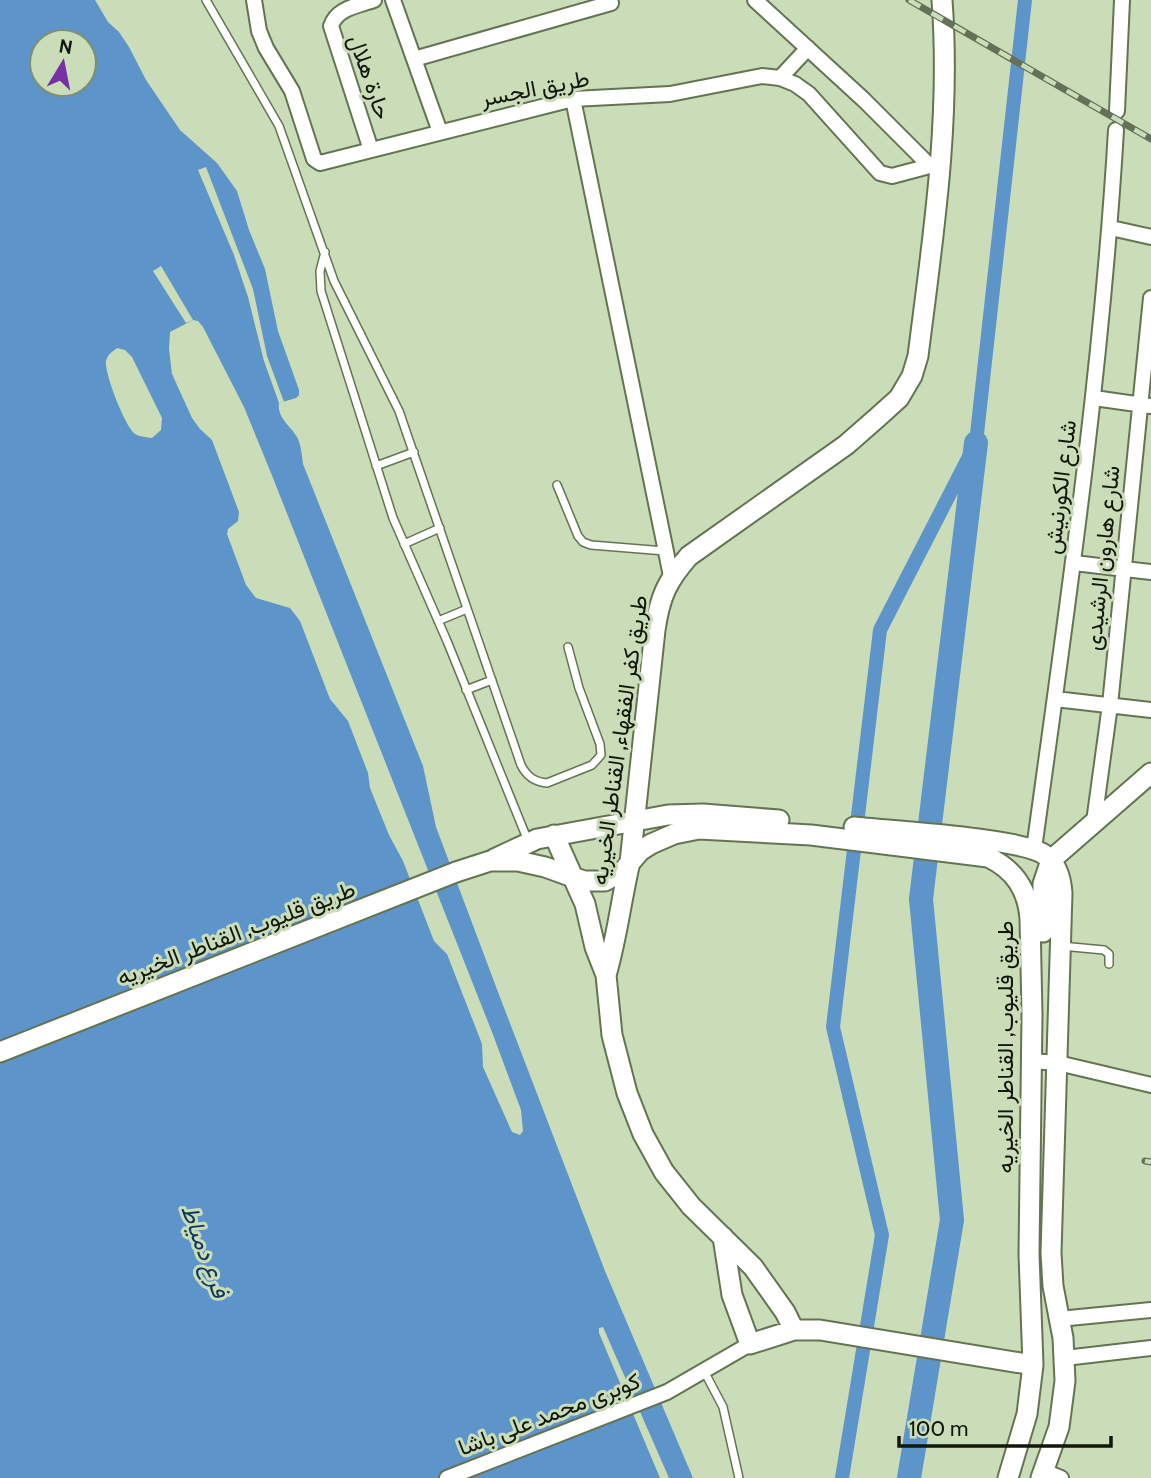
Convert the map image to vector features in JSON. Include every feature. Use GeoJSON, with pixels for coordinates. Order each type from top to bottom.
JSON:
{"type":"FeatureCollection","features":[{"type":"Feature","properties":{"kind":"main road","name":"طريق كفر الفقهاء, القناطر الخيريه"},"geometry":{"type":"LineString","coordinates":[[606,975],[615,947],[636,821],[658,611],[671,576],[689,556],[846,445],[899,398],[912,376],[918,356],[936,165],[946,95],[942,0]]}},
{"type":"Feature","properties":{"kind":"main road"},"geometry":{"type":"LineString","coordinates":[[1032,1015],[1042,996],[1043,884],[1051,860],[1151,773]]}},
{"type":"Feature","properties":{"kind":"main road","name":"طريق قليوب, القناطر الخيريه"},"geometry":{"type":"LineString","coordinates":[[0,1052],[490,861],[528,842],[554,835],[692,814],[812,829],[988,857],[1012,872],[1026,893],[1029,906],[1032,1015],[1029,1254],[1033,1365],[1027,1414],[1007,1478]]}},
{"type":"Feature","properties":{"kind":"main road","name":"طريق قليوب, القناطر الخيريه"},"geometry":{"type":"LineString","coordinates":[[490,861],[532,863],[574,878],[605,881],[615,877],[651,844],[687,830],[712,829],[812,829],[1008,843],[1034,849],[1051,860]]}},
{"type":"Feature","properties":{"kind":"main road","name":"طريق كفر الفقهاء, القناطر الخيريه"},"geometry":{"type":"LineString","coordinates":[[554,835],[585,904],[595,947],[606,975],[612,1035],[626,1093],[643,1134],[664,1172],[691,1206],[753,1267],[779,1301],[794,1329]]}},
{"type":"Feature","properties":{"kind":"main road"},"geometry":{"type":"LineString","coordinates":[[1049,1476],[1063,1405],[1065,1358],[1051,1261],[1061,883],[1051,860]]}},
{"type":"Feature","properties":{"kind":"main road"},"geometry":{"type":"LineString","coordinates":[[723,1237],[732,1295],[750,1344],[794,1329],[820,1330],[1033,1365]]}},
{"type":"Feature","properties":{"kind":"street","name":"طريق الجسر"},"geometry":{"type":"LineString","coordinates":[[254,0],[265,48],[292,91],[314,159],[320,163],[573,99],[670,94],[762,76],[780,78]]}},
{"type":"Feature","properties":{"kind":"street","name":"حارة هلال"},"geometry":{"type":"LineString","coordinates":[[372,150],[331,33],[333,18],[341,11],[374,0]]}},
{"type":"Feature","properties":{"kind":"street"},"geometry":{"type":"LineString","coordinates":[[393,0],[440,132]]}},
{"type":"Feature","properties":{"kind":"street"},"geometry":{"type":"LineString","coordinates":[[755,0],[936,165]]}},
{"type":"Feature","properties":{"kind":"street"},"geometry":{"type":"LineString","coordinates":[[1117,111],[1122,0]]}},
{"type":"Feature","properties":{"kind":"street"},"geometry":{"type":"LineString","coordinates":[[414,59],[611,3]]}},
{"type":"Feature","properties":{"kind":"street"},"geometry":{"type":"LineString","coordinates":[[808,48],[780,78],[809,94],[880,173],[892,176],[936,165]]}},
{"type":"Feature","properties":{"kind":"street"},"geometry":{"type":"LineString","coordinates":[[573,99],[671,576]]}},
{"type":"Feature","properties":{"kind":"street","name":"شارع الكورنيش"},"geometry":{"type":"LineString","coordinates":[[1034,849],[1094,398],[1111,228],[1116,130]]}},
{"type":"Feature","properties":{"kind":"street"},"geometry":{"type":"LineString","coordinates":[[1111,228],[1151,237]]}},
{"type":"Feature","properties":{"kind":"street","name":"شارع هارون الرشيدى"},"geometry":{"type":"LineString","coordinates":[[1094,822],[1145,405],[1151,298]]}},
{"type":"Feature","properties":{"kind":"street"},"geometry":{"type":"LineString","coordinates":[[1094,398],[1145,405]]}},
{"type":"Feature","properties":{"kind":"street"},"geometry":{"type":"LineString","coordinates":[[1074,563],[1151,572]]}},
{"type":"Feature","properties":{"kind":"street"},"geometry":{"type":"LineString","coordinates":[[1055,699],[1151,710]]}},
{"type":"Feature","properties":{"kind":"street"},"geometry":{"type":"LineString","coordinates":[[1031,1061],[1058,1063],[1151,1085]]}},
{"type":"Feature","properties":{"kind":"street"},"geometry":{"type":"LineString","coordinates":[[1059,1319],[1151,1310]]}},
{"type":"Feature","properties":{"kind":"street"},"geometry":{"type":"LineString","coordinates":[[704,1371],[750,1344]]}},
{"type":"Feature","properties":{"kind":"street"},"geometry":{"type":"LineString","coordinates":[[1065,1358],[1151,1348]]}},
{"type":"Feature","properties":{"kind":"street","name":"كوبرى محمد على باشا"},"geometry":{"type":"LineString","coordinates":[[447,1478],[667,1392],[704,1371]]}},
{"type":"Feature","properties":{"kind":"lane"},"geometry":{"type":"LineString","coordinates":[[206,0],[279,126],[344,301],[388,385],[414,452],[525,772],[541,783],[565,777],[596,763],[601,750],[568,647]]}},
{"type":"Feature","properties":{"kind":"lane"},"geometry":{"type":"LineString","coordinates":[[325,252],[320,271],[321,291],[393,518],[528,842]]}},
{"type":"Feature","properties":{"kind":"lane"},"geometry":{"type":"LineString","coordinates":[[376,466],[414,452]]}},
{"type":"Feature","properties":{"kind":"lane"},"geometry":{"type":"LineString","coordinates":[[557,485],[583,542],[591,545],[666,551]]}},
{"type":"Feature","properties":{"kind":"lane"},"geometry":{"type":"LineString","coordinates":[[404,544],[440,528]]}},
{"type":"Feature","properties":{"kind":"lane"},"geometry":{"type":"LineString","coordinates":[[438,621],[467,608]]}},
{"type":"Feature","properties":{"kind":"lane"},"geometry":{"type":"LineString","coordinates":[[466,690],[492,680]]}},
{"type":"Feature","properties":{"kind":"lane"},"geometry":{"type":"LineString","coordinates":[[1060,946],[1104,950],[1109,954],[1108,964]]}},
{"type":"Feature","properties":{"kind":"lane"},"geometry":{"type":"LineString","coordinates":[[704,1371],[723,1407],[739,1478]]}},
{"type":"Feature","properties":{"kind":"water","name":"فرع دمياط"},"geometry":{"type":"Polygon","coordinates":[[[0,0],[95,0],[108,22],[129,47],[146,80],[180,130],[217,163],[237,191],[265,269],[278,331],[299,390],[296,398],[279,403],[280,413],[298,440],[303,464],[423,766],[436,827],[605,1271],[693,1478],[669,1478],[603,1327],[599,1328],[660,1478],[0,1478],[0,0]],[[193,320],[170,332],[172,374],[192,418],[212,440],[239,512],[238,521],[228,529],[227,534],[246,585],[256,598],[290,608],[300,621],[330,699],[348,721],[368,773],[370,788],[403,861],[434,941],[447,954],[482,1044],[483,1067],[512,1132],[520,1135],[523,1131],[521,1110],[492,1032],[271,473],[244,407],[203,327],[193,320]],[[117,348],[106,361],[116,399],[135,434],[152,438],[161,430],[162,418],[132,357],[125,350],[117,348]]]}},
{"type":"Feature","properties":{"kind":"pier"},"geometry":{"type":"Polygon","coordinates":[[[206,167],[253,289],[267,356],[284,402],[279,403],[264,361],[234,255],[198,170],[206,167]]]}},
{"type":"Feature","properties":{"kind":"pier"},"geometry":{"type":"Polygon","coordinates":[[[161,266],[193,320],[186,323],[153,271],[161,266]]]}},
{"type":"Feature","properties":{"kind":"waterway"},"geometry":{"type":"LineString","coordinates":[[842,1478],[882,1235],[833,1027],[880,630],[976,443],[1025,0]]}},
{"type":"Feature","properties":{"kind":"waterway"},"geometry":{"type":"LineString","coordinates":[[909,1478],[952,1220],[921,899],[976,443]]}},
{"type":"Feature","properties":{"kind":"railway"},"geometry":{"type":"LineString","coordinates":[[909,0],[1151,139]]}},
{"type":"Feature","properties":{"kind":"railway"},"geometry":{"type":"LineString","coordinates":[[1145,1161],[1151,1162]]}}]}
